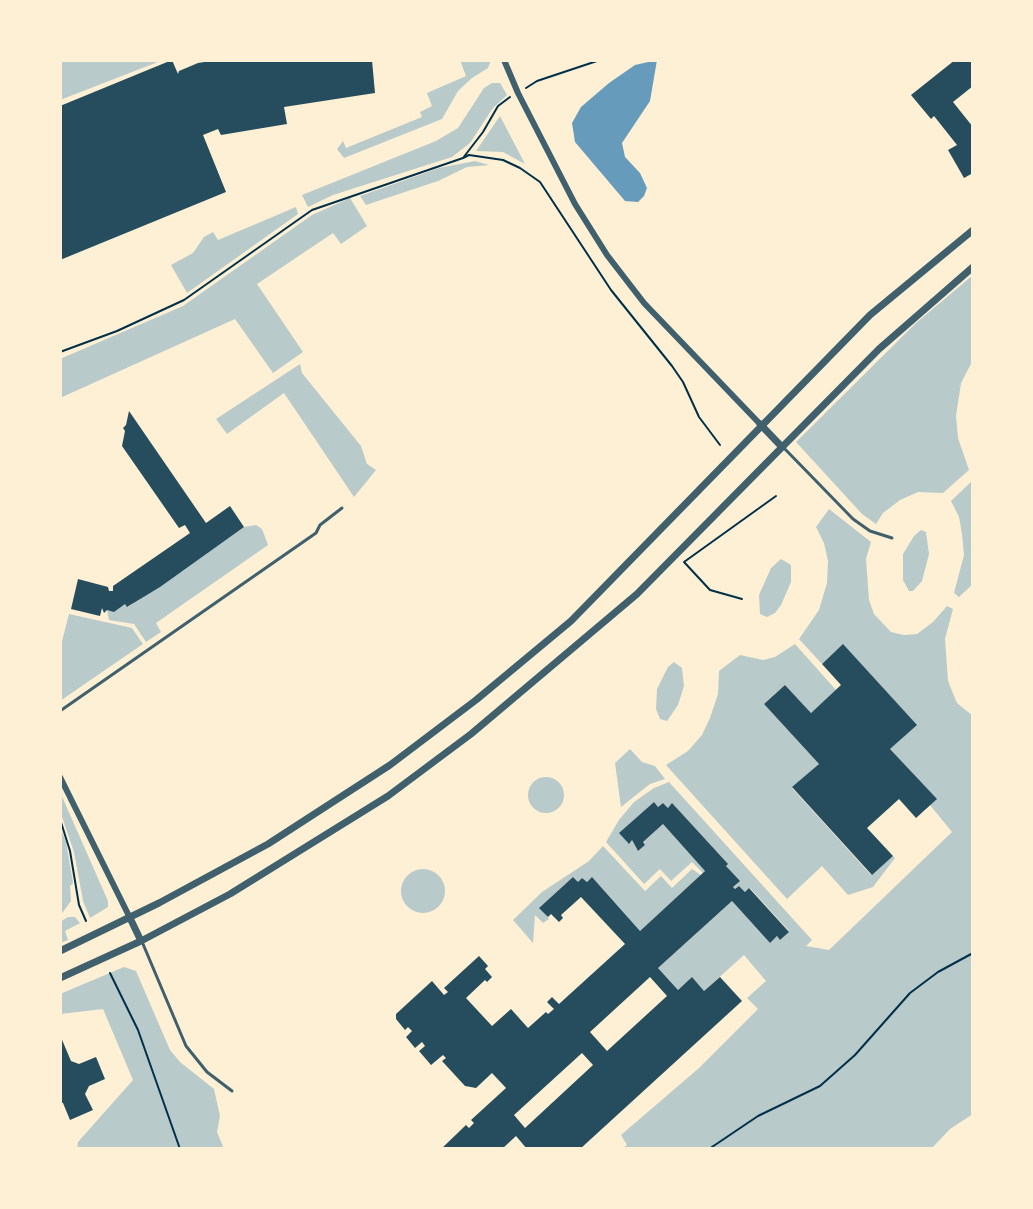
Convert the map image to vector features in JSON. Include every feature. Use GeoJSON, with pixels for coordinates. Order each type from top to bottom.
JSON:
{"type":"FeatureCollection","features":[{"type":"Feature","properties":{"kind":"street"},"geometry":{"type":"LineString","coordinates":[[504,60],[575,204],[607,255],[644,303],[782,447]]}},
{"type":"Feature","properties":{"kind":"street"},"geometry":{"type":"LineString","coordinates":[[60,951],[226,868],[295,828],[390,765],[454,717],[571,621],[760,424],[870,315],[973,230]]}},
{"type":"Feature","properties":{"kind":"street"},"geometry":{"type":"LineString","coordinates":[[60,978],[141,941],[230,894],[388,796],[471,734],[637,594],[906,323],[973,267]]}},
{"type":"Feature","properties":{"kind":"street"},"geometry":{"type":"LineString","coordinates":[[60,777],[141,941]]}},
{"type":"Feature","properties":{"kind":"lane"},"geometry":{"type":"LineString","coordinates":[[782,447],[853,519],[870,531],[892,538]]}},
{"type":"Feature","properties":{"kind":"lane"},"geometry":{"type":"LineString","coordinates":[[60,711],[316,533],[320,525],[342,508]]}},
{"type":"Feature","properties":{"kind":"lane"},"geometry":{"type":"LineString","coordinates":[[141,941],[186,1046],[207,1072],[232,1091]]}},
{"type":"Feature","properties":{"kind":"path"},"geometry":{"type":"LineString","coordinates":[[463,158],[498,106],[537,81],[600,60]]}},
{"type":"Feature","properties":{"kind":"path"},"geometry":{"type":"LineString","coordinates":[[60,352],[117,331],[184,300],[312,210],[469,155],[503,160],[540,182],[611,290],[678,374],[699,417],[720,445]]}},
{"type":"Feature","properties":{"kind":"path"},"geometry":{"type":"LineString","coordinates":[[742,599],[710,590],[684,562],[776,496]]}},
{"type":"Feature","properties":{"kind":"path"},"geometry":{"type":"LineString","coordinates":[[60,819],[70,851],[79,905],[86,921]]}},
{"type":"Feature","properties":{"kind":"path"},"geometry":{"type":"LineString","coordinates":[[709,1149],[758,1116],[820,1086],[855,1055],[910,993],[938,972],[973,953]]}},
{"type":"Feature","properties":{"kind":"path"},"geometry":{"type":"LineString","coordinates":[[110,973],[138,1030],[180,1149]]}},
{"type":"Feature","properties":{"kind":"shaded area"},"geometry":{"type":"Polygon","coordinates":[[[60,60],[163,60],[60,100],[60,60]]]}},
{"type":"Feature","properties":{"kind":"shaded area"},"geometry":{"type":"Polygon","coordinates":[[[460,60],[491,60],[488,68],[458,91],[442,119],[344,158],[337,149],[343,141],[346,148],[422,117],[420,112],[432,106],[427,93],[466,76],[460,60]]]}},
{"type":"Feature","properties":{"kind":"shaded area"},"geometry":{"type":"Polygon","coordinates":[[[500,83],[507,95],[493,108],[470,143],[452,157],[333,195],[308,207],[302,195],[436,141],[458,128],[484,88],[500,83]]]}},
{"type":"Feature","properties":{"kind":"shaded area"},"geometry":{"type":"Polygon","coordinates":[[[500,116],[525,164],[503,152],[476,151],[500,116]]]}},
{"type":"Feature","properties":{"kind":"shaded area"},"geometry":{"type":"Polygon","coordinates":[[[475,161],[489,165],[467,167],[438,181],[366,205],[360,196],[439,168],[475,161]]]}},
{"type":"Feature","properties":{"kind":"shaded area"},"geometry":{"type":"Polygon","coordinates":[[[350,198],[367,226],[341,244],[333,233],[257,284],[303,352],[273,373],[235,319],[60,398],[60,359],[183,306],[312,215],[350,198]]]}},
{"type":"Feature","properties":{"kind":"shaded area"},"geometry":{"type":"Polygon","coordinates":[[[296,207],[298,214],[187,293],[171,265],[193,253],[204,237],[213,232],[218,240],[296,207]]]}},
{"type":"Feature","properties":{"kind":"shaded area"},"geometry":{"type":"Polygon","coordinates":[[[973,275],[973,360],[961,383],[956,416],[958,438],[969,470],[943,493],[918,492],[900,500],[883,513],[876,524],[862,514],[796,442],[916,323],[973,275]]]}},
{"type":"Feature","properties":{"kind":"shaded area"},"geometry":{"type":"Polygon","coordinates":[[[300,364],[302,373],[361,446],[367,464],[376,470],[354,497],[284,393],[227,434],[216,419],[300,364]]]}},
{"type":"Feature","properties":{"kind":"shaded area"},"geometry":{"type":"Polygon","coordinates":[[[973,480],[973,584],[959,597],[954,593],[964,555],[959,517],[951,501],[973,480]]]}},
{"type":"Feature","properties":{"kind":"shaded area"},"geometry":{"type":"Polygon","coordinates":[[[829,509],[871,542],[866,559],[869,600],[874,614],[891,632],[917,634],[947,606],[953,609],[945,639],[948,681],[957,703],[973,716],[973,1114],[950,1129],[931,1149],[622,1149],[627,1145],[621,1135],[699,1068],[758,1009],[747,998],[766,981],[744,955],[704,991],[692,977],[678,990],[658,968],[732,901],[770,943],[777,936],[781,939],[789,931],[750,888],[745,892],[739,886],[733,887],[739,881],[727,864],[672,804],[668,808],[663,803],[658,807],[654,802],[620,833],[628,843],[632,840],[638,851],[645,845],[643,842],[663,824],[705,871],[703,873],[692,862],[671,881],[660,869],[644,884],[606,842],[634,802],[669,782],[812,940],[806,946],[829,950],[952,832],[930,805],[936,799],[890,749],[916,725],[843,645],[822,664],[799,639],[819,610],[827,583],[828,561],[816,527],[829,509]]]}},
{"type":"Feature","properties":{"kind":"shaded area"},"geometry":{"type":"Polygon","coordinates":[[[256,525],[262,529],[268,545],[156,623],[161,632],[146,642],[134,624],[109,620],[107,610],[114,611],[125,604],[128,607],[244,527],[256,525]]]}},
{"type":"Feature","properties":{"kind":"shaded area"},"geometry":{"type":"Polygon","coordinates":[[[921,530],[926,532],[929,554],[922,581],[913,591],[909,591],[903,580],[903,554],[921,530]]]}},
{"type":"Feature","properties":{"kind":"shaded area"},"geometry":{"type":"Polygon","coordinates":[[[781,559],[791,565],[791,582],[781,605],[767,617],[760,614],[759,595],[771,568],[781,559]]]}},
{"type":"Feature","properties":{"kind":"shaded area"},"geometry":{"type":"Polygon","coordinates":[[[69,614],[132,628],[143,644],[60,701],[60,649],[69,614]]]}},
{"type":"Feature","properties":{"kind":"shaded area"},"geometry":{"type":"Polygon","coordinates":[[[795,644],[836,690],[811,713],[785,685],[764,704],[819,764],[792,788],[871,875],[893,856],[895,858],[873,887],[848,895],[822,866],[787,899],[666,765],[688,751],[702,735],[718,694],[719,671],[740,655],[763,660],[775,657],[795,644]]]}},
{"type":"Feature","properties":{"kind":"shaded area"},"geometry":{"type":"Polygon","coordinates":[[[674,662],[682,668],[684,686],[678,705],[667,721],[660,719],[656,709],[657,689],[668,667],[674,662]]]}},
{"type":"Feature","properties":{"kind":"shaded area"},"geometry":{"type":"Polygon","coordinates":[[[630,749],[642,762],[655,766],[665,779],[650,784],[621,807],[615,763],[630,749]]]}},
{"type":"Feature","properties":{"kind":"shaded area"},"geometry":{"type":"Polygon","coordinates":[[[546,777],[558,783],[564,795],[558,807],[546,813],[534,807],[528,795],[534,783],[546,777]]]}},
{"type":"Feature","properties":{"kind":"shaded area"},"geometry":{"type":"Polygon","coordinates":[[[60,792],[108,901],[108,907],[90,918],[83,901],[74,852],[60,811],[60,792]]]}},
{"type":"Feature","properties":{"kind":"shaded area"},"geometry":{"type":"Polygon","coordinates":[[[60,827],[66,842],[73,883],[70,886],[71,901],[60,916],[60,827]]]}},
{"type":"Feature","properties":{"kind":"shaded area"},"geometry":{"type":"Polygon","coordinates":[[[603,846],[645,891],[661,876],[672,888],[692,869],[701,875],[640,931],[592,877],[587,882],[582,878],[578,883],[573,877],[540,907],[549,919],[543,923],[535,915],[533,943],[513,920],[542,892],[589,861],[603,846]]]}},
{"type":"Feature","properties":{"kind":"shaded area"},"geometry":{"type":"Polygon","coordinates":[[[423,869],[439,875],[445,891],[439,907],[423,913],[407,907],[401,891],[407,875],[423,869]]]}},
{"type":"Feature","properties":{"kind":"shaded area"},"geometry":{"type":"Polygon","coordinates":[[[75,917],[80,923],[65,931],[68,940],[60,943],[60,922],[75,917]]]}},
{"type":"Feature","properties":{"kind":"shaded area"},"geometry":{"type":"Polygon","coordinates":[[[124,967],[136,971],[170,1050],[214,1089],[220,1116],[217,1132],[224,1149],[77,1149],[78,1142],[133,1080],[103,1009],[60,1014],[60,994],[124,967]]]}},
{"type":"Feature","properties":{"kind":"water"},"geometry":{"type":"Polygon","coordinates":[[[657,60],[650,101],[622,143],[625,157],[640,173],[647,188],[638,202],[625,201],[575,142],[572,123],[581,107],[609,83],[635,65],[657,60]]]}},
{"type":"Feature","properties":{"kind":"building"},"geometry":{"type":"Polygon","coordinates":[[[172,60],[178,74],[198,63],[217,60],[372,60],[375,93],[284,107],[287,124],[221,135],[218,129],[203,135],[226,192],[60,260],[60,106],[172,60]]]}},
{"type":"Feature","properties":{"kind":"building"},"geometry":{"type":"Polygon","coordinates":[[[955,60],[973,60],[973,86],[953,102],[973,127],[973,173],[964,178],[948,150],[957,145],[934,116],[931,119],[911,95],[955,60]]]}},
{"type":"Feature","properties":{"kind":"building"},"geometry":{"type":"Polygon","coordinates":[[[129,411],[206,523],[230,506],[244,527],[160,587],[114,612],[107,610],[104,613],[102,608],[100,616],[71,609],[78,579],[113,591],[113,586],[190,533],[185,525],[179,528],[122,446],[123,428],[129,411]]]}},
{"type":"Feature","properties":{"kind":"building"},"geometry":{"type":"Polygon","coordinates":[[[843,644],[917,725],[890,749],[937,799],[916,818],[899,799],[867,828],[893,856],[872,875],[792,787],[819,764],[764,704],[785,685],[811,713],[841,685],[822,664],[843,644]]]}},
{"type":"Feature","properties":{"kind":"building"},"geometry":{"type":"Polygon","coordinates":[[[654,802],[658,807],[663,803],[668,808],[672,803],[728,864],[726,866],[740,881],[733,887],[739,886],[745,892],[749,888],[789,932],[780,940],[777,936],[770,943],[732,901],[658,968],[678,990],[692,977],[704,991],[720,977],[742,1001],[580,1149],[527,1149],[516,1136],[502,1149],[441,1149],[466,1125],[469,1128],[474,1123],[471,1120],[506,1088],[492,1073],[476,1088],[465,1086],[442,1061],[446,1058],[443,1055],[431,1065],[419,1051],[425,1046],[422,1042],[415,1048],[406,1037],[412,1031],[408,1027],[405,1030],[396,1019],[396,1014],[432,981],[444,995],[448,992],[444,988],[479,956],[492,977],[466,998],[492,1026],[511,1009],[528,1028],[546,1012],[548,1014],[554,1009],[547,1002],[552,997],[559,1004],[625,944],[581,897],[561,915],[563,918],[559,922],[539,908],[573,877],[578,882],[582,878],[587,882],[592,877],[640,931],[705,871],[663,824],[643,842],[645,845],[638,851],[632,840],[629,844],[619,833],[654,802]],[[650,977],[590,1032],[607,1051],[667,996],[650,977]],[[582,1053],[514,1115],[525,1128],[593,1065],[582,1053]]]}},
{"type":"Feature","properties":{"kind":"building"},"geometry":{"type":"Polygon","coordinates":[[[60,1035],[71,1061],[79,1064],[96,1057],[105,1079],[89,1086],[85,1094],[93,1110],[70,1120],[60,1102],[60,1035]]]}}]}
